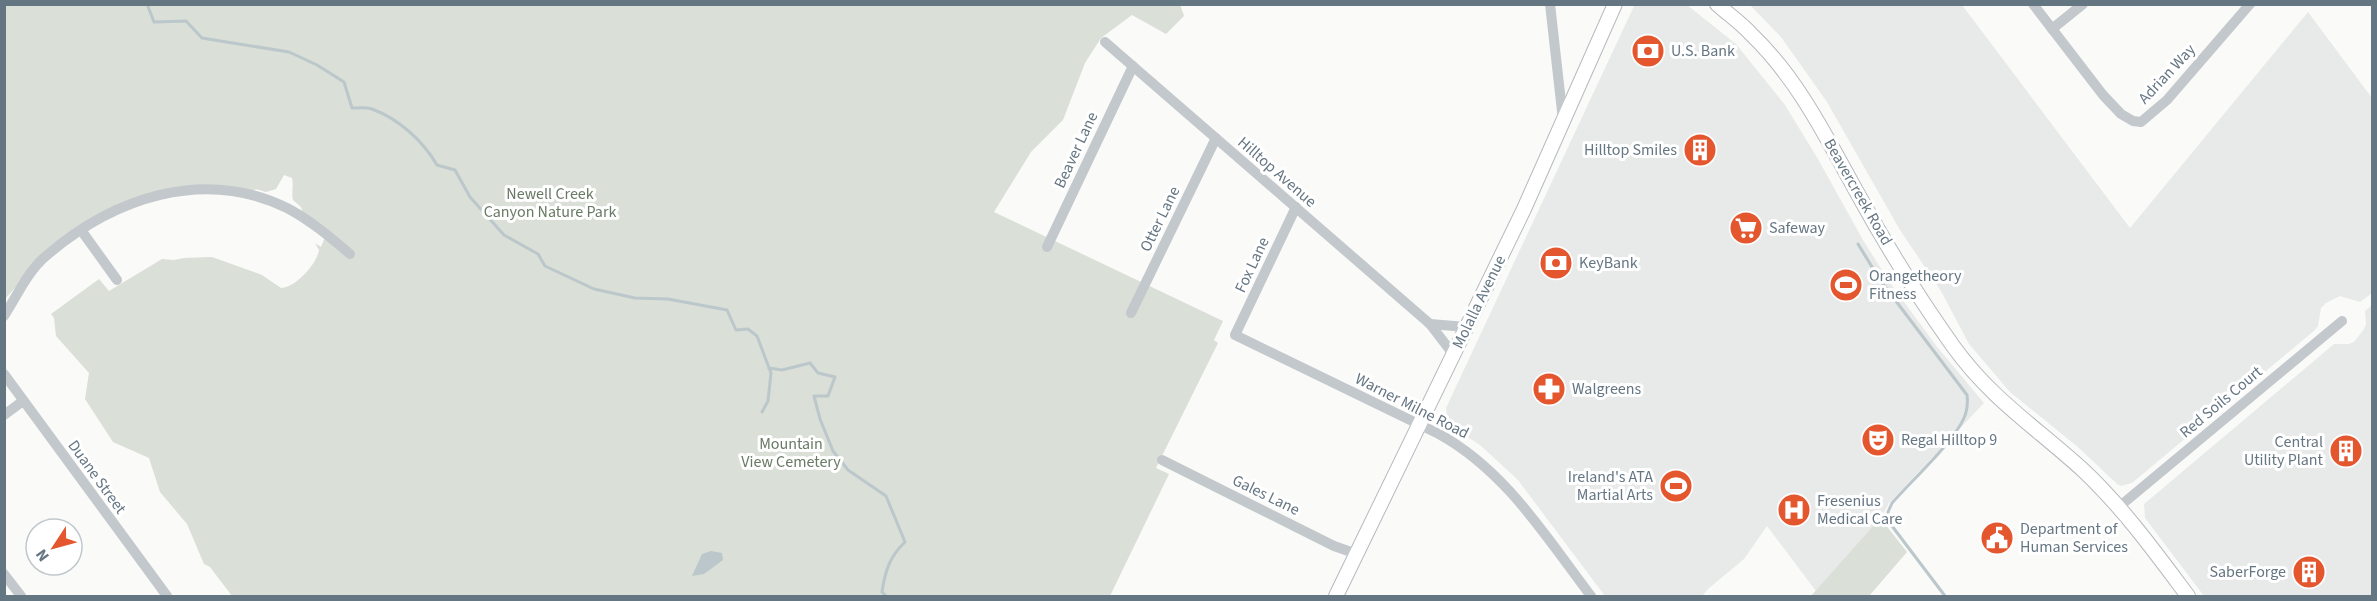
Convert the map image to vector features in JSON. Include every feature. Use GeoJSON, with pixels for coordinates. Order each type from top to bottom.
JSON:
{"type":"FeatureCollection","features":[{"type":"Feature","properties":{"kind":"main road","name":"Molalla Avenue"},"geometry":{"type":"LineString","coordinates":[[1336,597],[1524,209],[1615,4]]}},
{"type":"Feature","properties":{"kind":"main road","name":"Beavercreek Road"},"geometry":{"type":"LineString","coordinates":[[1717,4],[1751,33],[1790,79],[1826,135],[1857,194],[1906,274],[1953,346],[1971,369],[2008,407],[2064,454],[2120,506],[2188,597]]}},
{"type":"Feature","properties":{"kind":"street"},"geometry":{"type":"LineString","coordinates":[[1550,4],[1563,121]]}},
{"type":"Feature","properties":{"kind":"street","name":"Adrian Way"},"geometry":{"type":"LineString","coordinates":[[2033,4],[2103,95],[2121,114],[2133,121],[2141,122],[2167,100],[2250,4]]}},
{"type":"Feature","properties":{"kind":"street"},"geometry":{"type":"LineString","coordinates":[[2052,28],[2083,4]]}},
{"type":"Feature","properties":{"kind":"street","name":"Hilltop Avenue"},"geometry":{"type":"LineString","coordinates":[[1105,42],[1430,324],[1453,354]]}},
{"type":"Feature","properties":{"kind":"street","name":"Beaver Lane"},"geometry":{"type":"LineString","coordinates":[[1047,247],[1132,66]]}},
{"type":"Feature","properties":{"kind":"street","name":"Otter Lane"},"geometry":{"type":"LineString","coordinates":[[1131,313],[1216,138]]}},
{"type":"Feature","properties":{"kind":"street"},"geometry":{"type":"LineString","coordinates":[[4,316],[45,256],[81,230],[104,216],[144,198],[187,190],[207,189],[266,199],[289,209],[326,233],[350,254]]}},
{"type":"Feature","properties":{"kind":"street","name":"Fox Lane"},"geometry":{"type":"LineString","coordinates":[[1235,335],[1296,207]]}},
{"type":"Feature","properties":{"kind":"street"},"geometry":{"type":"LineString","coordinates":[[81,230],[117,280]]}},
{"type":"Feature","properties":{"kind":"street","name":"Red Soils Court"},"geometry":{"type":"LineString","coordinates":[[2120,506],[2342,321]]}},
{"type":"Feature","properties":{"kind":"street"},"geometry":{"type":"LineString","coordinates":[[1430,324],[1467,327]]}},
{"type":"Feature","properties":{"kind":"street","name":"Warner Milne Road"},"geometry":{"type":"LineString","coordinates":[[1235,335],[1461,447],[1497,476],[1515,496],[1591,597]]}},
{"type":"Feature","properties":{"kind":"street","name":"Duane Street"},"geometry":{"type":"LineString","coordinates":[[4,374],[167,597]]}},
{"type":"Feature","properties":{"kind":"street"},"geometry":{"type":"LineString","coordinates":[[4,415],[23,401]]}},
{"type":"Feature","properties":{"kind":"street","name":"Gales Lane"},"geometry":{"type":"LineString","coordinates":[[1162,460],[1334,546],[1357,554]]}},
{"type":"Feature","properties":{"kind":"street"},"geometry":{"type":"LineString","coordinates":[[4,574],[21,597]]}},
{"type":"Feature","properties":{"kind":"shaded area"},"geometry":{"type":"Polygon","coordinates":[[[1635,4],[1687,5],[1736,44],[1785,105],[1890,283],[1938,348],[1984,403],[1889,503],[1882,516],[1816,591],[1767,526],[1744,559],[1702,596],[1605,596],[1518,480],[1480,445],[1452,427],[1447,418],[1446,408],[1635,4]]]}},
{"type":"Feature","properties":{"kind":"shaded area"},"geometry":{"type":"Polygon","coordinates":[[[1750,5],[1962,5],[2130,228],[2308,12],[2372,98],[2372,293],[2360,302],[2340,296],[2326,303],[2321,308],[2318,326],[2315,330],[2132,483],[2121,486],[2079,448],[2010,392],[1969,344],[1941,291],[1900,230],[1827,102],[1781,37],[1750,5]]]}},
{"type":"Feature","properties":{"kind":"shaded area"},"geometry":{"type":"Polygon","coordinates":[[[2372,305],[2372,596],[2204,596],[2145,518],[2144,504],[2334,344],[2354,342],[2366,324],[2365,311],[2372,305]]]}},
{"type":"Feature","properties":{"kind":"shaded area"},"geometry":{"type":"Polygon","coordinates":[[[711,551],[722,553],[723,560],[704,574],[692,576],[702,554],[711,551]]]}},
{"type":"Feature","properties":{"kind":"green space","name":"Newell Creek Canyon Nature Park"},"geometry":{"type":"Polygon","coordinates":[[[1180,4],[1184,16],[1166,34],[1132,15],[1101,38],[1085,63],[1063,120],[1031,152],[994,212],[1223,321],[1214,340],[1218,343],[1156,468],[1169,474],[1110,596],[232,596],[210,567],[204,564],[187,524],[160,492],[149,458],[113,442],[85,399],[89,373],[56,336],[54,318],[51,314],[99,279],[109,291],[162,259],[212,257],[262,275],[281,288],[293,284],[314,262],[319,250],[315,243],[321,247],[325,237],[305,219],[301,207],[293,200],[292,178],[284,175],[276,189],[266,192],[256,189],[250,193],[152,193],[53,245],[5,299],[5,5],[1180,4]]]}},
{"type":"Feature","properties":{"kind":"green space"},"geometry":{"type":"Polygon","coordinates":[[[1882,516],[1885,524],[1907,552],[1869,596],[1811,596],[1882,516]]]}},
{"type":"Feature","properties":{"kind":"waterway"},"geometry":{"type":"LineString","coordinates":[[147,4],[154,22],[186,21],[202,38],[289,52],[317,65],[344,82],[352,108],[372,109],[401,125],[425,148],[437,165],[455,170],[470,197],[504,235],[538,254],[545,266],[594,289],[635,298],[668,299],[727,310],[736,330],[748,329],[757,336],[771,373],[768,401],[762,412]]}},
{"type":"Feature","properties":{"kind":"waterway"},"geometry":{"type":"LineString","coordinates":[[1858,244],[1880,280],[1967,395],[1966,413],[1959,428],[1892,503],[1888,512],[1892,526],[1945,596]]}},
{"type":"Feature","properties":{"kind":"waterway"},"geometry":{"type":"LineString","coordinates":[[769,368],[782,370],[810,363],[818,373],[835,377],[828,396],[814,396],[820,419],[833,451],[848,470],[886,496],[905,542],[892,558],[887,571],[882,592],[886,596]]}},
{"type":"Feature","properties":{"kind":"place","name":"U.S. Bank"},"geometry":{"type":"Point","coordinates":[1648,51]}},
{"type":"Feature","properties":{"kind":"place","name":"Hilltop Smiles"},"geometry":{"type":"Point","coordinates":[1700,150]}},
{"type":"Feature","properties":{"kind":"place","name":"Safeway"},"geometry":{"type":"Point","coordinates":[1746,228]}},
{"type":"Feature","properties":{"kind":"place","name":"KeyBank"},"geometry":{"type":"Point","coordinates":[1556,263]}},
{"type":"Feature","properties":{"kind":"place","name":"Orangetheory Fitness"},"geometry":{"type":"Point","coordinates":[1846,285]}},
{"type":"Feature","properties":{"kind":"place","name":"Walgreens"},"geometry":{"type":"Point","coordinates":[1549,389]}},
{"type":"Feature","properties":{"kind":"place","name":"Regal Hilltop 9"},"geometry":{"type":"Point","coordinates":[1878,440]}},
{"type":"Feature","properties":{"kind":"place","name":"Central Utility Plant"},"geometry":{"type":"Point","coordinates":[2346,451]}},
{"type":"Feature","properties":{"kind":"place","name":"Ireland's ATA Martial Arts"},"geometry":{"type":"Point","coordinates":[1676,486]}},
{"type":"Feature","properties":{"kind":"place","name":"Fresenius Medical Care"},"geometry":{"type":"Point","coordinates":[1794,510]}},
{"type":"Feature","properties":{"kind":"place","name":"Department of Human Services"},"geometry":{"type":"Point","coordinates":[1997,538]}},
{"type":"Feature","properties":{"kind":"place","name":"SaberForge"},"geometry":{"type":"Point","coordinates":[2309,572]}},
{"type":"Feature","properties":{"kind":"park label","name":"Mountain View Cemetery"},"geometry":{"type":"Point","coordinates":[791,453]}}]}
